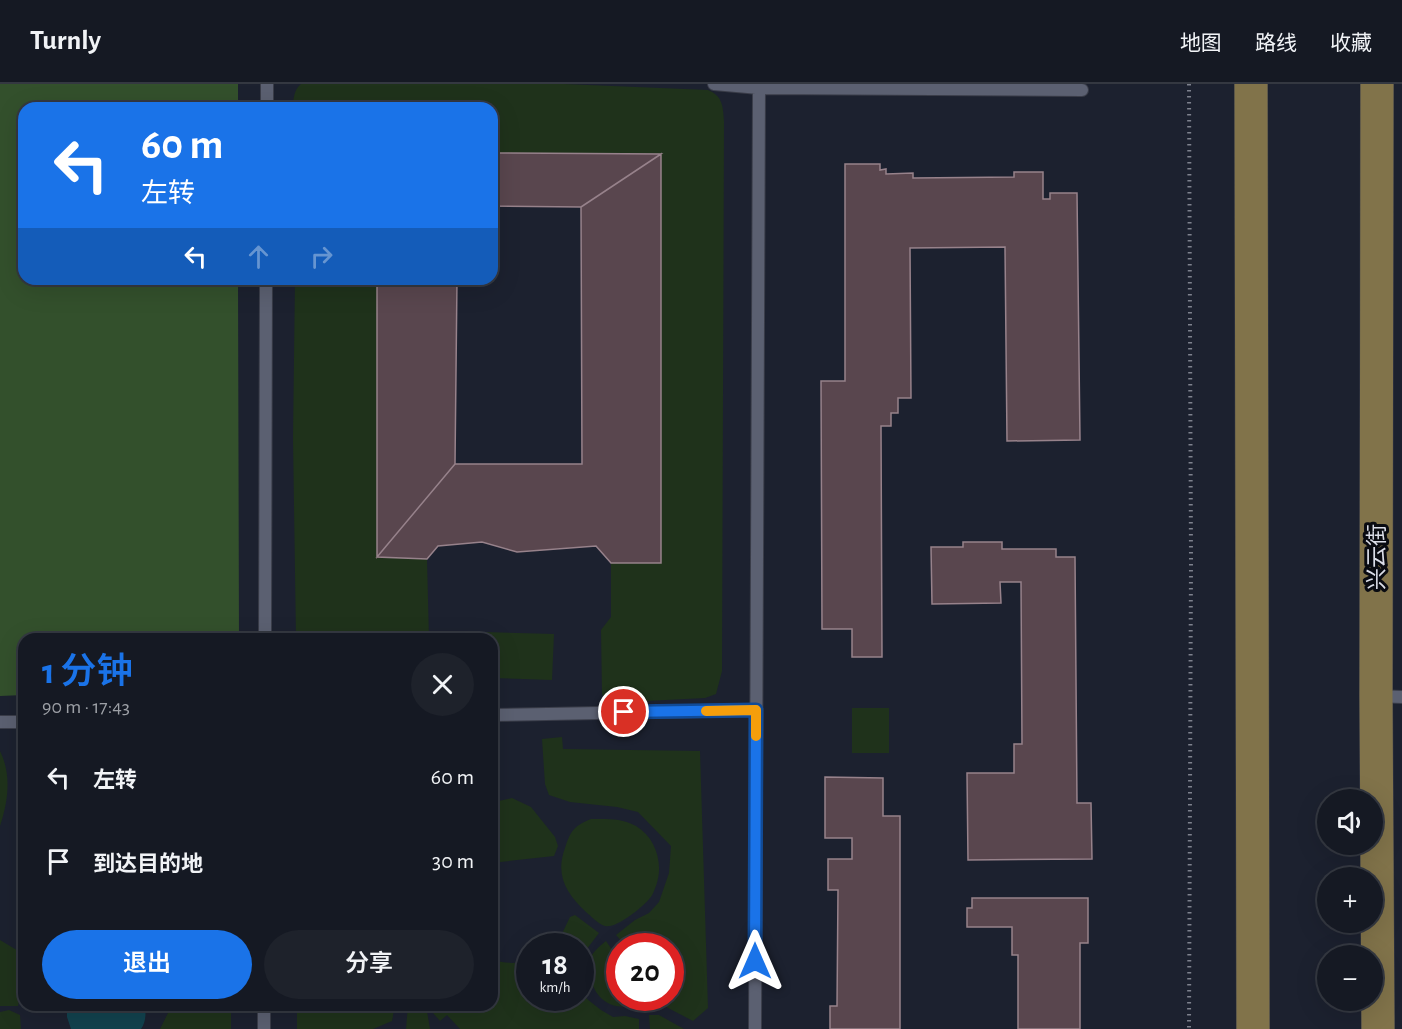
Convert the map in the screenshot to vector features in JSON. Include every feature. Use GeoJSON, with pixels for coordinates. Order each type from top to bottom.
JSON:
{"type":"FeatureCollection","features":[{"type":"Feature","properties":{"kind":"main road"},"geometry":{"type":"LineString","coordinates":[[1251,84],[1253,1029]]}},
{"type":"Feature","properties":{"kind":"main road","name":"兴云街"},"geometry":{"type":"LineString","coordinates":[[1377,84],[1389,696],[1378,1029]]}},
{"type":"Feature","properties":{"kind":"lane"},"geometry":{"type":"LineString","coordinates":[[267,84],[267,102]]}},
{"type":"Feature","properties":{"kind":"lane"},"geometry":{"type":"LineString","coordinates":[[714,84],[759,88],[1082,90]]}},
{"type":"Feature","properties":{"kind":"lane"},"geometry":{"type":"LineString","coordinates":[[755,1029],[759,88]]}},
{"type":"Feature","properties":{"kind":"lane"},"geometry":{"type":"LineString","coordinates":[[265,633],[266,285]]}},
{"type":"Feature","properties":{"kind":"lane"},"geometry":{"type":"LineString","coordinates":[[498,715],[756,710]]}},
{"type":"Feature","properties":{"kind":"lane"},"geometry":{"type":"LineString","coordinates":[[0,722],[18,722]]}},
{"type":"Feature","properties":{"kind":"lane"},"geometry":{"type":"LineString","coordinates":[[264,1011],[264,1029]]}},
{"type":"Feature","properties":{"kind":"path"},"geometry":{"type":"LineString","coordinates":[[1189,84],[1191,549],[1189,1029]]}},
{"type":"Feature","properties":{"kind":"green space"},"geometry":{"type":"Polygon","coordinates":[[[0,84],[238,84],[238,102],[18,102],[18,285],[238,285],[239,633],[18,633],[18,695],[0,696],[0,84]]]}},
{"type":"Feature","properties":{"kind":"green space"},"geometry":{"type":"Polygon","coordinates":[[[301,84],[564,84],[708,90],[717,95],[722,107],[724,122],[722,671],[716,694],[705,698],[607,703],[602,694],[601,630],[611,617],[611,563],[661,563],[661,154],[498,153],[498,102],[294,102],[295,92],[301,84]]]}},
{"type":"Feature","properties":{"kind":"green space"},"geometry":{"type":"Polygon","coordinates":[[[295,285],[377,285],[377,557],[427,559],[429,633],[296,633],[293,438],[295,285]]]}},
{"type":"Feature","properties":{"kind":"green space"},"geometry":{"type":"Polygon","coordinates":[[[483,632],[554,634],[552,680],[498,678],[498,633],[483,632]]]}},
{"type":"Feature","properties":{"kind":"green space"},"geometry":{"type":"Polygon","coordinates":[[[852,708],[889,708],[889,753],[852,753],[852,708]]]}},
{"type":"Feature","properties":{"kind":"green space"},"geometry":{"type":"Polygon","coordinates":[[[562,737],[563,749],[700,751],[708,1008],[693,1021],[674,1011],[684,1011],[684,933],[619,933],[635,920],[649,913],[659,902],[669,873],[671,846],[638,812],[617,807],[570,802],[549,795],[545,784],[542,739],[562,737]]]}},
{"type":"Feature","properties":{"kind":"green space"},"geometry":{"type":"Polygon","coordinates":[[[0,751],[6,769],[8,788],[0,826],[0,751]]]}},
{"type":"Feature","properties":{"kind":"green space"},"geometry":{"type":"Polygon","coordinates":[[[512,798],[531,807],[555,837],[558,846],[554,856],[498,862],[498,801],[512,798]]]}},
{"type":"Feature","properties":{"kind":"green space"},"geometry":{"type":"Polygon","coordinates":[[[591,819],[620,820],[636,826],[649,837],[658,861],[658,878],[651,897],[642,907],[610,926],[600,924],[579,905],[568,891],[562,875],[562,858],[569,837],[574,829],[591,819]]]}},
{"type":"Feature","properties":{"kind":"green space"},"geometry":{"type":"Polygon","coordinates":[[[575,915],[599,933],[594,940],[594,933],[562,933],[570,917],[575,915]]]}},
{"type":"Feature","properties":{"kind":"green space"},"geometry":{"type":"Polygon","coordinates":[[[0,940],[18,950],[18,1006],[0,1006],[0,940]]]}},
{"type":"Feature","properties":{"kind":"green space"},"geometry":{"type":"Polygon","coordinates":[[[606,941],[606,1002],[594,987],[595,951],[606,941]]]}},
{"type":"Feature","properties":{"kind":"green space"},"geometry":{"type":"Polygon","coordinates":[[[498,961],[516,963],[516,1011],[594,1011],[594,1004],[613,1017],[625,1016],[639,1019],[639,1029],[460,1029],[447,1015],[440,1021],[433,1011],[498,1011],[498,961]]]}},
{"type":"Feature","properties":{"kind":"green space"},"geometry":{"type":"Polygon","coordinates":[[[9,1010],[20,1015],[21,1029],[0,1029],[0,1012],[9,1010]]]}},
{"type":"Feature","properties":{"kind":"green space"},"geometry":{"type":"Polygon","coordinates":[[[169,1011],[231,1011],[231,1029],[160,1029],[169,1011]]]}},
{"type":"Feature","properties":{"kind":"green space"},"geometry":{"type":"Polygon","coordinates":[[[297,1011],[394,1011],[392,1021],[373,1029],[297,1029],[297,1011]]]}},
{"type":"Feature","properties":{"kind":"green space"},"geometry":{"type":"Polygon","coordinates":[[[408,1011],[427,1011],[430,1029],[406,1029],[408,1011]]]}},
{"type":"Feature","properties":{"kind":"green space"},"geometry":{"type":"Polygon","coordinates":[[[649,1015],[659,1015],[684,1029],[650,1029],[649,1015]]]}},
{"type":"Feature","properties":{"kind":"water"},"geometry":{"type":"Polygon","coordinates":[[[67,1011],[145,1011],[145,1020],[141,1029],[71,1029],[67,1011]]]}},
{"type":"Feature","properties":{"kind":"building"},"geometry":{"type":"Polygon","coordinates":[[[498,153],[661,154],[581,207],[498,206],[498,153]]]}},
{"type":"Feature","properties":{"kind":"building"},"geometry":{"type":"Polygon","coordinates":[[[661,154],[661,563],[611,563],[596,546],[517,552],[482,542],[438,546],[427,559],[377,557],[455,464],[582,464],[581,207],[661,154]]]}},
{"type":"Feature","properties":{"kind":"building"},"geometry":{"type":"Polygon","coordinates":[[[845,164],[880,164],[880,170],[886,169],[886,174],[913,173],[913,178],[1014,177],[1014,172],[1043,172],[1043,199],[1050,199],[1050,193],[1077,193],[1080,440],[1007,441],[1005,247],[910,248],[911,398],[898,398],[898,413],[891,413],[891,426],[881,426],[882,657],[852,657],[852,629],[822,629],[821,381],[845,381],[845,164]]]}},
{"type":"Feature","properties":{"kind":"building"},"geometry":{"type":"Polygon","coordinates":[[[377,285],[457,285],[455,464],[377,557],[377,285]]]}},
{"type":"Feature","properties":{"kind":"building"},"geometry":{"type":"Polygon","coordinates":[[[963,542],[1002,542],[1002,549],[1056,549],[1056,557],[1075,557],[1077,803],[1091,803],[1092,859],[968,860],[967,773],[1014,773],[1014,744],[1022,744],[1021,582],[1000,582],[1001,603],[932,604],[931,547],[963,547],[963,542]]]}},
{"type":"Feature","properties":{"kind":"building"},"geometry":{"type":"Polygon","coordinates":[[[825,777],[883,778],[883,816],[900,816],[900,1029],[830,1029],[830,1006],[837,1006],[838,890],[828,890],[828,859],[852,859],[852,838],[825,838],[825,777]]]}},
{"type":"Feature","properties":{"kind":"building"},"geometry":{"type":"Polygon","coordinates":[[[972,898],[1088,898],[1088,943],[1080,943],[1080,1029],[1018,1029],[1018,955],[1012,955],[1012,927],[967,927],[967,908],[972,908],[972,898]]]}},
{"type":"Feature","properties":{"kind":"slow traffic"},"geometry":{"type":"LineString","coordinates":[[706,711],[756,710],[756,736]]}},
{"type":"Feature","properties":{"kind":"route"},"geometry":{"type":"LineString","coordinates":[[624,712],[756,710],[755,961]]}}]}
